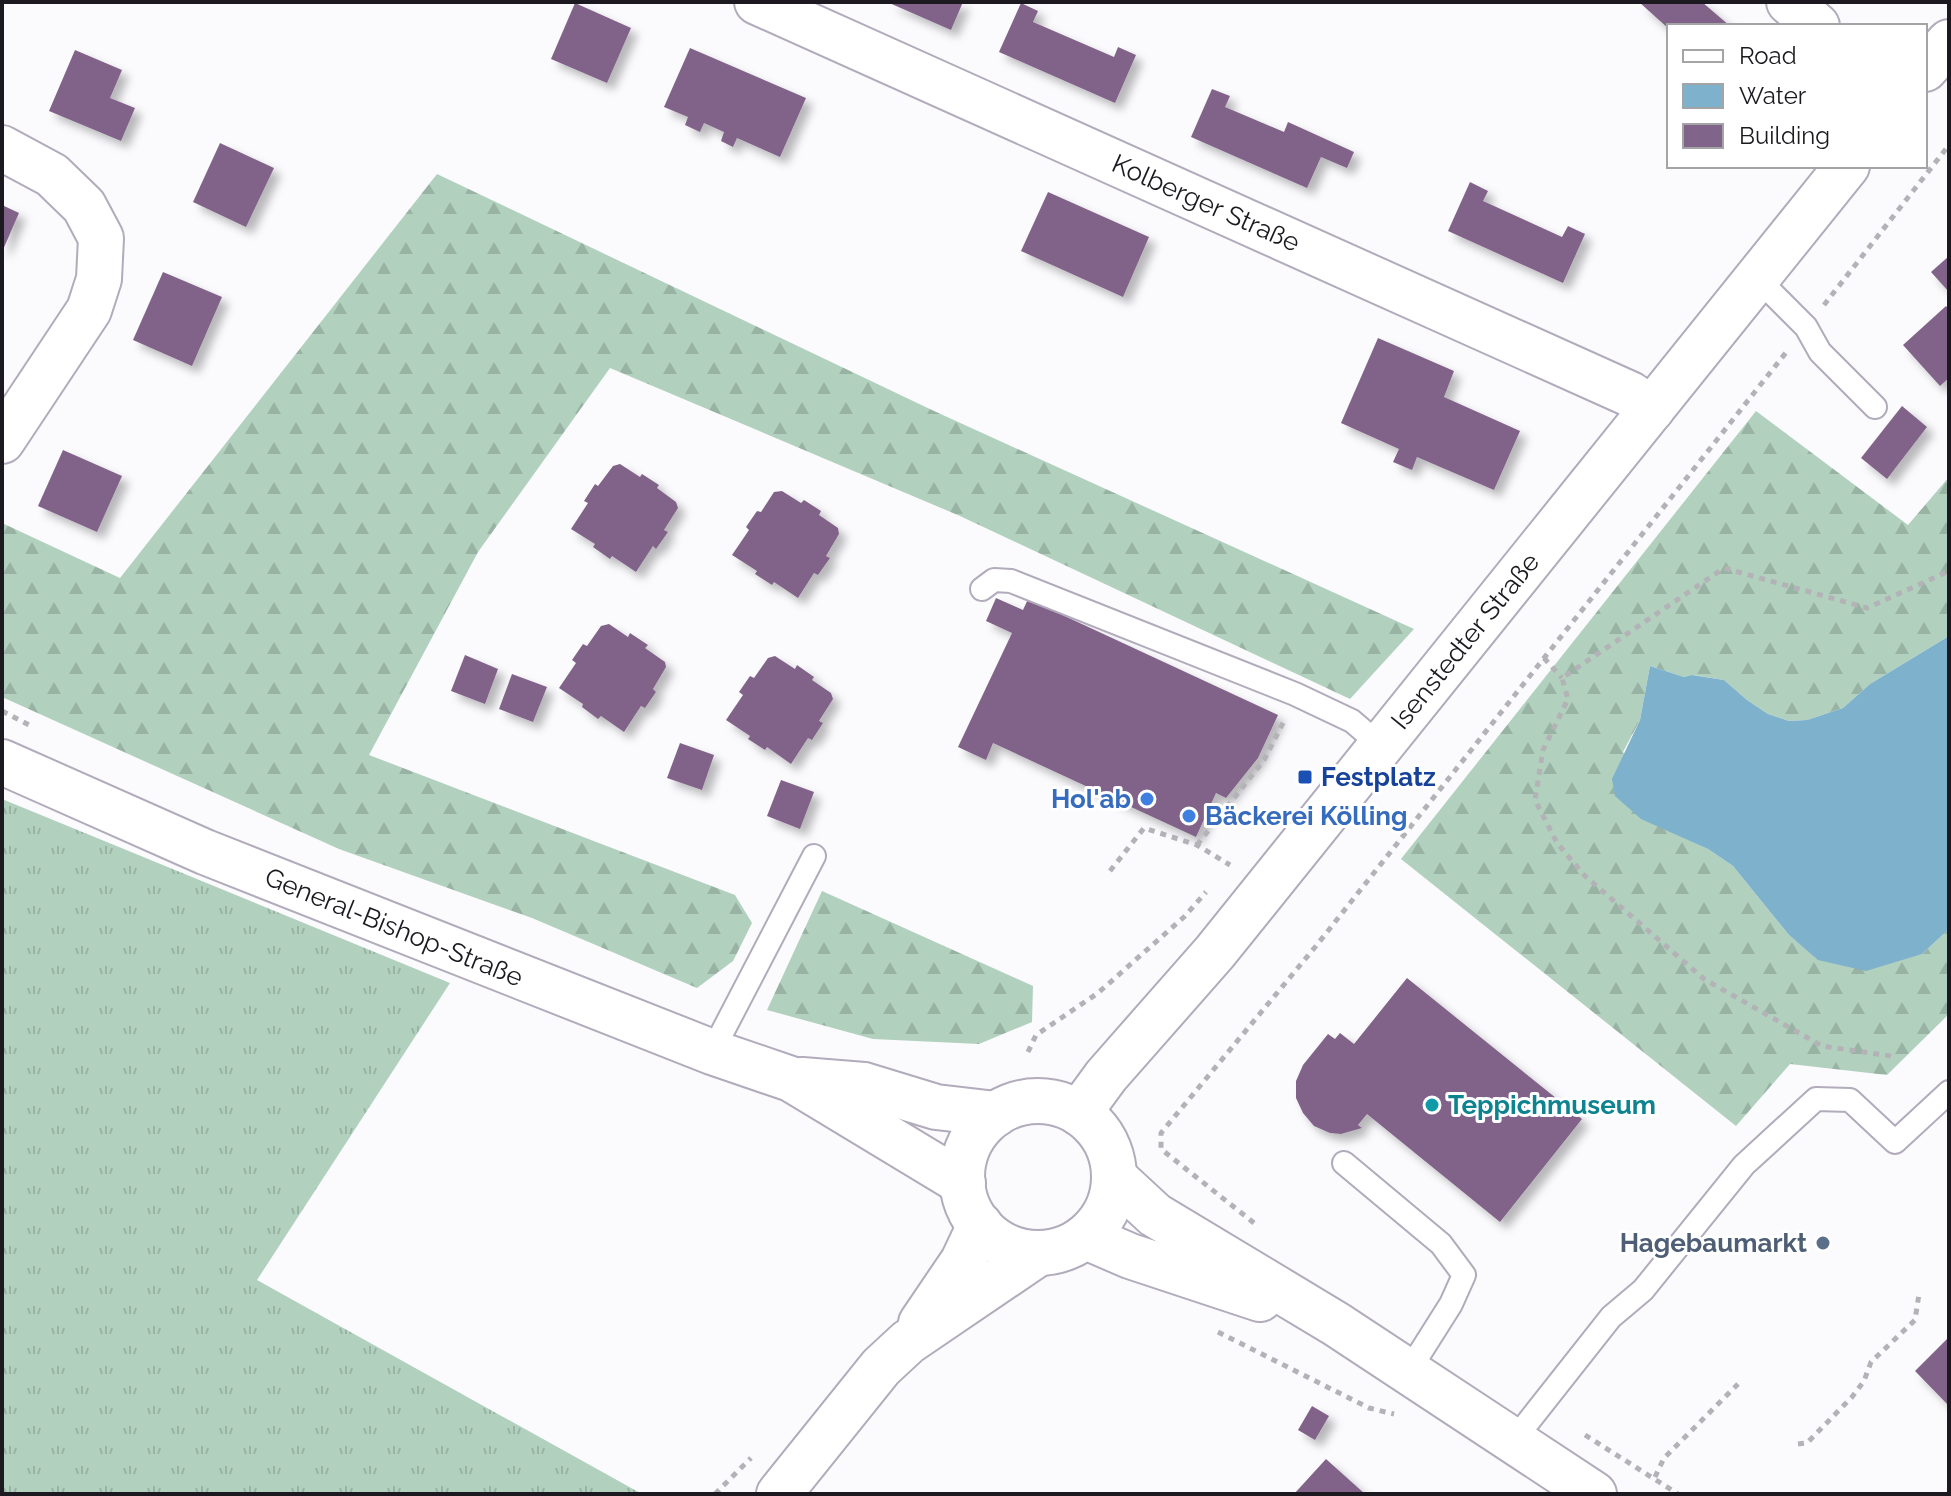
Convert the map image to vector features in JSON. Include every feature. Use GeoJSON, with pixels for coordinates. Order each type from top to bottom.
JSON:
{"type":"FeatureCollection","features":[{"type":"Feature","properties":{"kind":"street","name":"Kolberger Straße"},"geometry":{"type":"LineString","coordinates":[[757,2],[1630,394],[1652,409]]}},
{"type":"Feature","properties":{"kind":"street"},"geometry":{"type":"LineString","coordinates":[[1789,2],[1815,24]]}},
{"type":"Feature","properties":{"kind":"street"},"geometry":{"type":"LineString","coordinates":[[1927,67],[1949,42]]}},
{"type":"Feature","properties":{"kind":"street"},"geometry":{"type":"LineString","coordinates":[[2,148],[52,175],[84,206],[101,238],[99,279],[89,310],[2,441]]}},
{"type":"Feature","properties":{"kind":"street","name":"Isenstedter Straße"},"geometry":{"type":"LineString","coordinates":[[1079,1113],[1106,1076],[1215,952],[1845,168]]}},
{"type":"Feature","properties":{"kind":"street","name":"General-Bishop-Straße"},"geometry":{"type":"LineString","coordinates":[[2,762],[205,852],[712,1052],[791,1079],[963,1183]]}},
{"type":"Feature","properties":{"kind":"street","name":"General-Bishop-Straße"},"geometry":{"type":"LineString","coordinates":[[791,1079],[864,1085],[936,1107],[996,1114]]}},
{"type":"Feature","properties":{"kind":"street"},"geometry":{"type":"LineString","coordinates":[[1037,1101],[1059,1104],[1079,1113],[1094,1125],[1106,1141],[1112,1159],[1115,1178],[1111,1201],[1101,1220],[1086,1237],[1072,1246],[1039,1253],[1019,1251],[999,1242],[971,1212],[963,1183],[964,1163],[970,1144],[996,1114],[1015,1105],[1037,1101]]}},
{"type":"Feature","properties":{"kind":"street"},"geometry":{"type":"LineString","coordinates":[[1115,1178],[1155,1215],[1336,1324],[1594,1494]]}},
{"type":"Feature","properties":{"kind":"street"},"geometry":{"type":"LineString","coordinates":[[908,1342],[963,1261],[980,1225]]}},
{"type":"Feature","properties":{"kind":"street"},"geometry":{"type":"LineString","coordinates":[[1086,1237],[1130,1256],[1336,1324]]}},
{"type":"Feature","properties":{"kind":"street"},"geometry":{"type":"LineString","coordinates":[[779,1494],[881,1367],[908,1342],[1039,1253]]}},
{"type":"Feature","properties":{"kind":"lane"},"geometry":{"type":"LineString","coordinates":[[1758,279],[1806,327],[1820,352],[1875,407]]}},
{"type":"Feature","properties":{"kind":"lane"},"geometry":{"type":"LineString","coordinates":[[982,589],[994,580],[1011,581],[1295,694],[1352,721],[1380,745]]}},
{"type":"Feature","properties":{"kind":"lane"},"geometry":{"type":"LineString","coordinates":[[712,1052],[814,856]]}},
{"type":"Feature","properties":{"kind":"lane"},"geometry":{"type":"LineString","coordinates":[[1514,1440],[1611,1317],[1643,1290],[1744,1165],[1816,1099],[1850,1100],[1895,1142],[1949,1092]]}},
{"type":"Feature","properties":{"kind":"lane"},"geometry":{"type":"LineString","coordinates":[[1344,1163],[1441,1244],[1464,1275],[1451,1304],[1408,1372]]}},
{"type":"Feature","properties":{"kind":"path"},"geometry":{"type":"LineString","coordinates":[[1161,1149],[1161,1133],[1181,1107],[1316,946],[1949,145]]}},
{"type":"Feature","properties":{"kind":"path"},"geometry":{"type":"LineString","coordinates":[[1562,678],[1724,568],[1867,608],[1949,571]]}},
{"type":"Feature","properties":{"kind":"path"},"geometry":{"type":"LineString","coordinates":[[1544,658],[1562,678],[1568,699],[1543,750],[1535,800],[1557,843],[1584,875],[1704,979],[1822,1046],[1891,1056]]}},
{"type":"Feature","properties":{"kind":"path"},"geometry":{"type":"LineString","coordinates":[[1197,845],[1264,760],[1295,694]]}},
{"type":"Feature","properties":{"kind":"path"},"geometry":{"type":"LineString","coordinates":[[1110,871],[1144,828],[1197,845],[1230,865]]}},
{"type":"Feature","properties":{"kind":"path"},"geometry":{"type":"LineString","coordinates":[[1798,1444],[1807,1443],[1852,1397],[1864,1381],[1871,1362],[1915,1320],[1919,1294]]}},
{"type":"Feature","properties":{"kind":"path"},"geometry":{"type":"LineString","coordinates":[[1218,1332],[1369,1408],[1408,1417]]}},
{"type":"Feature","properties":{"kind":"path"},"geometry":{"type":"LineString","coordinates":[[1655,1477],[1664,1458],[1738,1384]]}},
{"type":"Feature","properties":{"kind":"green space"},"geometry":{"type":"Polygon","coordinates":[[[437,174],[934,411],[1414,629],[1350,699],[960,516],[610,368],[478,552],[369,755],[735,895],[752,923],[733,961],[697,988],[532,918],[339,849],[2,697],[2,523],[120,578],[437,174]]]}},
{"type":"Feature","properties":{"kind":"green space"},"geometry":{"type":"Polygon","coordinates":[[[1756,411],[1908,525],[1949,477],[1949,636],[1870,684],[1843,708],[1807,720],[1789,721],[1768,714],[1724,680],[1693,675],[1684,677],[1650,666],[1640,720],[1623,752],[1677,834],[1733,866],[1789,935],[1819,960],[1922,954],[1949,929],[1949,1014],[1887,1075],[1790,1064],[1736,1126],[1401,859],[1756,411]]]}},
{"type":"Feature","properties":{"kind":"green space"},"geometry":{"type":"Polygon","coordinates":[[[2,799],[450,983],[257,1280],[642,1494],[2,1494],[2,799]]]}},
{"type":"Feature","properties":{"kind":"green space"},"geometry":{"type":"Polygon","coordinates":[[[822,891],[1033,986],[1032,1022],[979,1044],[873,1039],[767,1010],[822,891]]]}},
{"type":"Feature","properties":{"kind":"water"},"geometry":{"type":"Polygon","coordinates":[[[1949,636],[1949,929],[1922,954],[1866,971],[1818,960],[1789,935],[1733,866],[1708,849],[1641,819],[1615,796],[1612,779],[1640,720],[1650,666],[1684,677],[1692,675],[1724,680],[1768,714],[1789,721],[1807,720],[1843,708],[1870,684],[1949,636]]]}},
{"type":"Feature","properties":{"kind":"building"},"geometry":{"type":"Polygon","coordinates":[[[887,2],[963,2],[951,30],[887,2]]]}},
{"type":"Feature","properties":{"kind":"building"},"geometry":{"type":"Polygon","coordinates":[[[1639,2],[1702,2],[1728,24],[1667,24],[1667,27],[1639,2]]]}},
{"type":"Feature","properties":{"kind":"building"},"geometry":{"type":"Polygon","coordinates":[[[575,3],[631,28],[607,83],[551,59],[575,3]]]}},
{"type":"Feature","properties":{"kind":"building"},"geometry":{"type":"Polygon","coordinates":[[[1021,3],[1038,11],[1033,22],[1114,57],[1118,47],[1136,55],[1115,103],[999,52],[1021,3]]]}},
{"type":"Feature","properties":{"kind":"building"},"geometry":{"type":"Polygon","coordinates":[[[690,48],[806,98],[780,157],[737,138],[733,147],[721,141],[724,132],[704,123],[700,132],[685,125],[688,117],[664,107],[690,48]]]}},
{"type":"Feature","properties":{"kind":"building"},"geometry":{"type":"Polygon","coordinates":[[[75,50],[122,70],[110,98],[135,108],[121,141],[49,111],[75,50]]]}},
{"type":"Feature","properties":{"kind":"building"},"geometry":{"type":"Polygon","coordinates":[[[1212,89],[1230,96],[1225,107],[1284,132],[1288,122],[1354,152],[1347,168],[1321,157],[1307,188],[1191,137],[1212,89]]]}},
{"type":"Feature","properties":{"kind":"building"},"geometry":{"type":"Polygon","coordinates":[[[220,143],[274,168],[246,227],[193,202],[220,143]]]}},
{"type":"Feature","properties":{"kind":"building"},"geometry":{"type":"Polygon","coordinates":[[[1470,182],[1488,191],[1483,201],[1562,237],[1568,226],[1585,234],[1563,283],[1448,231],[1470,182]]]}},
{"type":"Feature","properties":{"kind":"building"},"geometry":{"type":"Polygon","coordinates":[[[1048,192],[1149,237],[1123,297],[1021,251],[1048,192]]]}},
{"type":"Feature","properties":{"kind":"building"},"geometry":{"type":"Polygon","coordinates":[[[2,205],[19,213],[2,252],[2,205]]]}},
{"type":"Feature","properties":{"kind":"building"},"geometry":{"type":"Polygon","coordinates":[[[1949,256],[1949,292],[1931,272],[1949,256]]]}},
{"type":"Feature","properties":{"kind":"building"},"geometry":{"type":"Polygon","coordinates":[[[163,272],[222,297],[192,366],[133,340],[163,272]]]}},
{"type":"Feature","properties":{"kind":"building"},"geometry":{"type":"Polygon","coordinates":[[[1946,306],[1949,309],[1949,378],[1940,386],[1903,345],[1946,306]]]}},
{"type":"Feature","properties":{"kind":"building"},"geometry":{"type":"Polygon","coordinates":[[[1378,338],[1454,371],[1444,397],[1520,431],[1494,490],[1417,457],[1412,470],[1393,462],[1399,449],[1341,423],[1378,338]]]}},
{"type":"Feature","properties":{"kind":"building"},"geometry":{"type":"Polygon","coordinates":[[[1902,406],[1927,427],[1887,479],[1861,458],[1902,406]]]}},
{"type":"Feature","properties":{"kind":"building"},"geometry":{"type":"Polygon","coordinates":[[[63,450],[122,476],[97,532],[38,506],[63,450]]]}},
{"type":"Feature","properties":{"kind":"building"},"geometry":{"type":"Polygon","coordinates":[[[620,464],[659,485],[657,488],[676,502],[678,508],[664,530],[668,532],[656,549],[653,546],[636,572],[612,556],[610,559],[593,547],[595,544],[571,529],[588,503],[584,501],[595,484],[598,486],[613,466],[620,464]]]}},
{"type":"Feature","properties":{"kind":"building"},"geometry":{"type":"Polygon","coordinates":[[[782,491],[821,511],[819,515],[838,528],[839,534],[826,556],[830,558],[818,575],[814,573],[798,598],[755,574],[757,571],[732,555],[749,530],[746,527],[757,511],[761,512],[774,492],[782,491]]]}},
{"type":"Feature","properties":{"kind":"building"},"geometry":{"type":"Polygon","coordinates":[[[996,598],[1023,610],[1028,599],[1278,715],[1258,758],[1226,798],[1216,793],[1196,837],[993,743],[986,760],[958,747],[1012,633],[986,621],[996,598]]]}},
{"type":"Feature","properties":{"kind":"building"},"geometry":{"type":"Polygon","coordinates":[[[609,624],[628,637],[630,633],[648,645],[645,648],[665,662],[666,667],[653,689],[656,692],[645,708],[641,706],[624,732],[601,716],[598,719],[582,707],[583,704],[559,688],[576,663],[572,660],[583,644],[587,646],[601,626],[609,624]]]}},
{"type":"Feature","properties":{"kind":"building"},"geometry":{"type":"Polygon","coordinates":[[[465,655],[498,669],[485,704],[451,691],[465,655]]]}},
{"type":"Feature","properties":{"kind":"building"},"geometry":{"type":"Polygon","coordinates":[[[775,656],[795,669],[797,665],[814,677],[812,680],[831,693],[833,699],[819,721],[823,723],[812,740],[808,738],[791,764],[767,747],[765,750],[748,739],[750,736],[726,720],[743,695],[739,692],[750,676],[754,678],[768,658],[775,656]]]}},
{"type":"Feature","properties":{"kind":"building"},"geometry":{"type":"Polygon","coordinates":[[[512,674],[547,687],[533,722],[499,709],[512,674]]]}},
{"type":"Feature","properties":{"kind":"building"},"geometry":{"type":"Polygon","coordinates":[[[680,743],[714,755],[702,790],[667,778],[680,743]]]}},
{"type":"Feature","properties":{"kind":"building"},"geometry":{"type":"Polygon","coordinates":[[[781,780],[814,792],[800,829],[767,816],[781,780]]]}},
{"type":"Feature","properties":{"kind":"building","name":"Teppichmuseum"},"geometry":{"type":"Polygon","coordinates":[[[1407,978],[1582,1119],[1500,1222],[1367,1114],[1358,1125],[1362,1128],[1341,1134],[1330,1133],[1314,1126],[1296,1098],[1296,1081],[1303,1065],[1328,1034],[1335,1039],[1340,1033],[1354,1044],[1407,978]]]}},
{"type":"Feature","properties":{"kind":"building"},"geometry":{"type":"Polygon","coordinates":[[[1949,1337],[1949,1406],[1915,1371],[1949,1337]]]}},
{"type":"Feature","properties":{"kind":"building"},"geometry":{"type":"Polygon","coordinates":[[[1312,1406],[1329,1416],[1315,1440],[1298,1430],[1312,1406]]]}},
{"type":"Feature","properties":{"kind":"building"},"geometry":{"type":"Polygon","coordinates":[[[1326,1459],[1365,1494],[1294,1494],[1326,1459]]]}},
{"type":"Feature","properties":{"kind":"place","name":"Festplatz"},"geometry":{"type":"Point","coordinates":[1305,777]}},
{"type":"Feature","properties":{"kind":"place","name":"Hol'ab"},"geometry":{"type":"Point","coordinates":[1147,799]}},
{"type":"Feature","properties":{"kind":"place","name":"Bäckerei Kölling"},"geometry":{"type":"Point","coordinates":[1189,816]}},
{"type":"Feature","properties":{"kind":"place","name":"Teppichmuseum"},"geometry":{"type":"Point","coordinates":[1432,1105]}},
{"type":"Feature","properties":{"kind":"place","name":"Hagebaumarkt"},"geometry":{"type":"Point","coordinates":[1823,1243]}}]}
